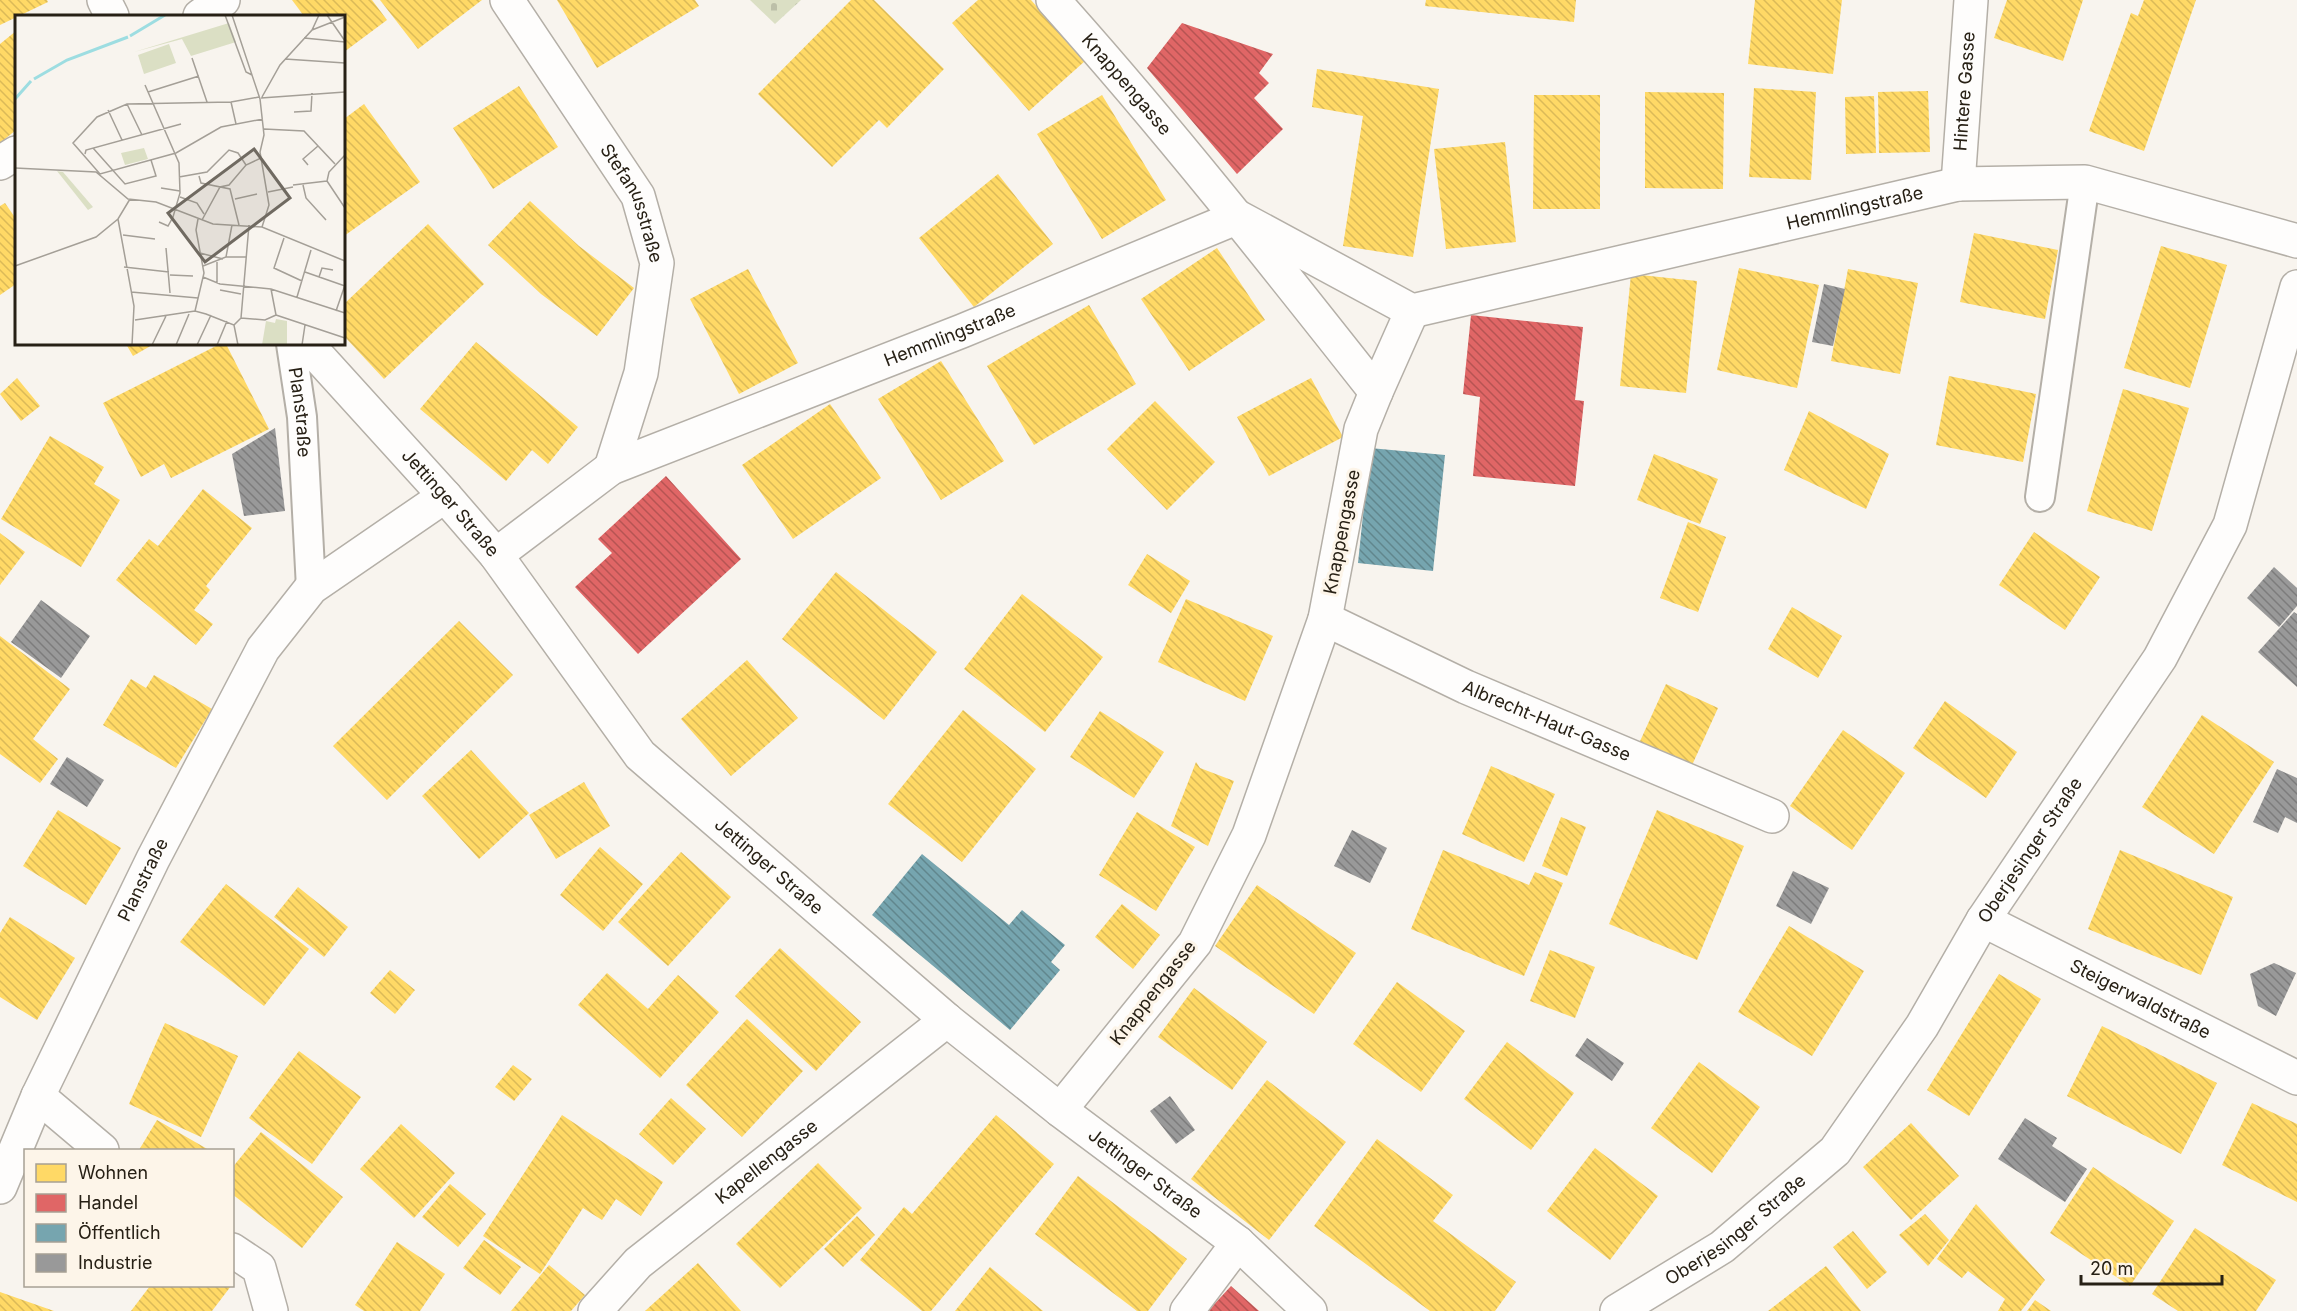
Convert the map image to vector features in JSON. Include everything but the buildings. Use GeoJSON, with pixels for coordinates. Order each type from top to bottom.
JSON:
{"type":"FeatureCollection","features":[{"type":"Feature","properties":{"kind":"street"},"geometry":{"type":"LineString","coordinates":[[104,0],[112,15]]}},
{"type":"Feature","properties":{"kind":"street"},"geometry":{"type":"LineString","coordinates":[[201,15],[223,0]]}},
{"type":"Feature","properties":{"kind":"street","name":"Stefanusstraße"},"geometry":{"type":"LineString","coordinates":[[507,0],[638,196],[657,263],[641,373],[611,468]]}},
{"type":"Feature","properties":{"kind":"street","name":"Knappengasse"},"geometry":{"type":"LineString","coordinates":[[1053,0],[1123,78],[1238,217],[1376,393],[1361,429],[1325,619],[1250,835],[1195,942],[1060,1110]]}},
{"type":"Feature","properties":{"kind":"street","name":"Hintere Gasse"},"geometry":{"type":"LineString","coordinates":[[1958,184],[1971,0]]}},
{"type":"Feature","properties":{"kind":"street"},"geometry":{"type":"LineString","coordinates":[[0,163],[15,154]]}},
{"type":"Feature","properties":{"kind":"street","name":"Hemmlingstraße"},"geometry":{"type":"LineString","coordinates":[[1412,311],[1958,184],[2085,182],[2297,241]]}},
{"type":"Feature","properties":{"kind":"street"},"geometry":{"type":"LineString","coordinates":[[1238,217],[1412,311],[1376,393]]}},
{"type":"Feature","properties":{"kind":"street","name":"Hemmlingstraße"},"geometry":{"type":"LineString","coordinates":[[496,555],[611,468],[962,331],[1238,217]]}},
{"type":"Feature","properties":{"kind":"street","name":"Oberjesinger Straße"},"geometry":{"type":"LineString","coordinates":[[1617,1311],[1722,1247],[1835,1151],[1922,1026],[1983,920],[2160,658],[2230,525],[2297,287]]}},
{"type":"Feature","properties":{"kind":"street","name":"Jettinger Straße"},"geometry":{"type":"LineString","coordinates":[[308,345],[496,555],[640,755],[947,1020],[1060,1110],[1238,1243],[1310,1311]]}},
{"type":"Feature","properties":{"kind":"street","name":"Planstraße"},"geometry":{"type":"LineString","coordinates":[[0,1187],[38,1096],[153,859],[263,649],[311,588],[361,551],[445,496]]}},
{"type":"Feature","properties":{"kind":"street","name":"Albrecht-Haut-Gasse"},"geometry":{"type":"LineString","coordinates":[[1325,619],[1466,687],[1772,816]]}},
{"type":"Feature","properties":{"kind":"street","name":"Steigerwaldstraße"},"geometry":{"type":"LineString","coordinates":[[1983,920],[2297,1078]]}},
{"type":"Feature","properties":{"kind":"street","name":"Kapellengasse"},"geometry":{"type":"LineString","coordinates":[[595,1311],[638,1263],[947,1020]]}},
{"type":"Feature","properties":{"kind":"street"},"geometry":{"type":"LineString","coordinates":[[38,1096],[101,1149]]}},
{"type":"Feature","properties":{"kind":"street"},"geometry":{"type":"LineString","coordinates":[[1187,1311],[1238,1243]]}},
{"type":"Feature","properties":{"kind":"street"},"geometry":{"type":"LineString","coordinates":[[234,1251],[258,1268],[270,1311]]}},
{"type":"Feature","properties":{"kind":"lane"},"geometry":{"type":"LineString","coordinates":[[2040,497],[2085,182]]}},
{"type":"Feature","properties":{"kind":"lane","name":"Planstraße"},"geometry":{"type":"LineString","coordinates":[[291,345],[302,417],[311,588]]}},
{"type":"Feature","properties":{"kind":"green space"},"geometry":{"type":"Polygon","coordinates":[[[750,0],[801,0],[775,24],[750,0]]]}}]}
